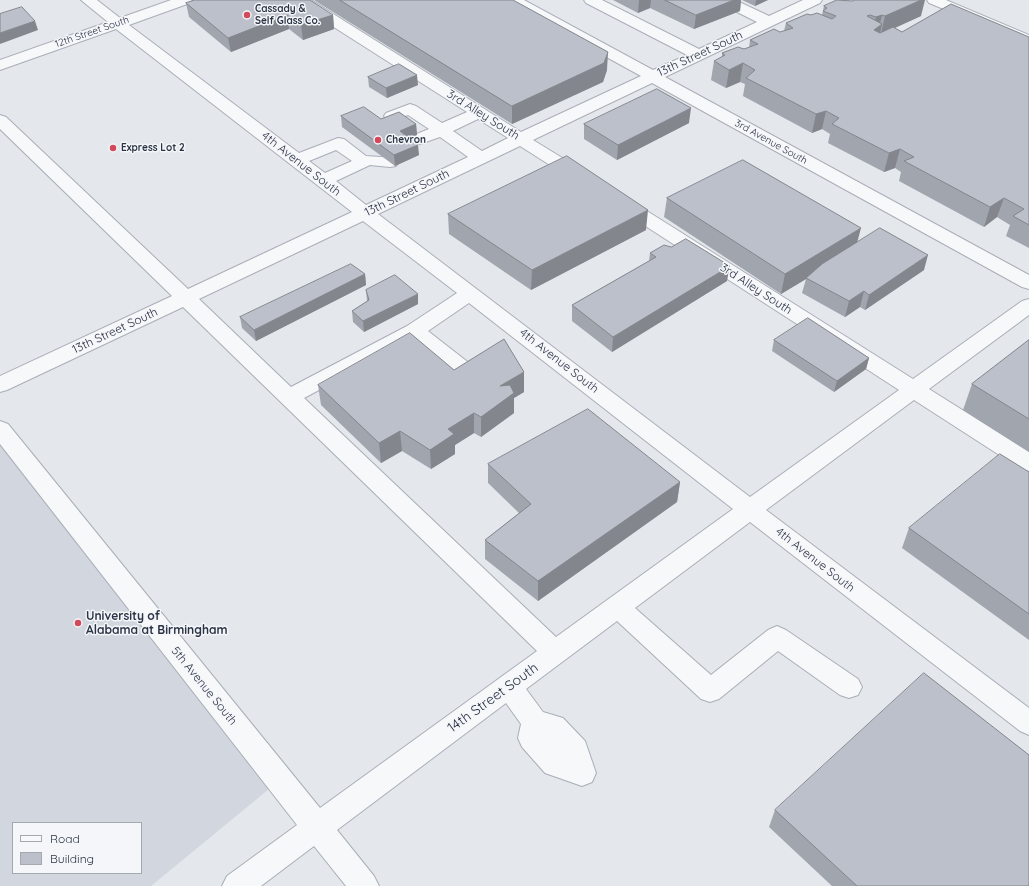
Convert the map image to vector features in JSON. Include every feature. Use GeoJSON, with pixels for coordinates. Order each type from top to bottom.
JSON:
{"type":"FeatureCollection","features":[{"type":"Feature","properties":{"kind":"street","name":"4th Avenue South"},"geometry":{"type":"LineString","coordinates":[[88,0],[750,509],[814,560],[1029,723]]}},
{"type":"Feature","properties":{"kind":"street","name":"3rd Alley South"},"geometry":{"type":"LineString","coordinates":[[301,0],[480,112],[1029,463]]}},
{"type":"Feature","properties":{"kind":"street","name":"3rd Avenue South"},"geometry":{"type":"LineString","coordinates":[[513,0],[1029,283]]}},
{"type":"Feature","properties":{"kind":"street"},"geometry":{"type":"LineString","coordinates":[[591,0],[699,55]]}},
{"type":"Feature","properties":{"kind":"street"},"geometry":{"type":"LineString","coordinates":[[724,0],[769,22]]}},
{"type":"Feature","properties":{"kind":"street","name":"13th Street South"},"geometry":{"type":"LineString","coordinates":[[0,385],[815,0]]}},
{"type":"Feature","properties":{"kind":"street"},"geometry":{"type":"LineString","coordinates":[[934,0],[1029,40]]}},
{"type":"Feature","properties":{"kind":"street","name":"12th Street South"},"geometry":{"type":"LineString","coordinates":[[0,64],[176,1]]}},
{"type":"Feature","properties":{"kind":"street"},"geometry":{"type":"LineString","coordinates":[[958,27],[977,18]]}},
{"type":"Feature","properties":{"kind":"street"},"geometry":{"type":"LineString","coordinates":[[383,121],[410,109],[481,158]]}},
{"type":"Feature","properties":{"kind":"street"},"geometry":{"type":"LineString","coordinates":[[413,145],[480,112]]}},
{"type":"Feature","properties":{"kind":"street"},"geometry":{"type":"LineString","coordinates":[[0,120],[555,652]]}},
{"type":"Feature","properties":{"kind":"street"},"geometry":{"type":"LineString","coordinates":[[296,161],[345,137],[376,160],[322,181]]}},
{"type":"Feature","properties":{"kind":"street"},"geometry":{"type":"LineString","coordinates":[[289,397],[414,331],[470,294]]}},
{"type":"Feature","properties":{"kind":"street","name":"14th Street South"},"geometry":{"type":"LineString","coordinates":[[237,886],[1029,305]]}},
{"type":"Feature","properties":{"kind":"street"},"geometry":{"type":"LineString","coordinates":[[414,331],[462,368]]}},
{"type":"Feature","properties":{"kind":"street","name":"5th Avenue South"},"geometry":{"type":"LineString","coordinates":[[0,429],[364,886]]}},
{"type":"Feature","properties":{"kind":"street"},"geometry":{"type":"LineString","coordinates":[[617,606],[710,691],[778,637],[849,687]]}},
{"type":"Feature","properties":{"kind":"street"},"geometry":{"type":"LineString","coordinates":[[509,686],[535,722]]}},
{"type":"Feature","properties":{"kind":"shaded area","name":"University of Alabama at Birmingham"},"geometry":{"type":"Polygon","coordinates":[[[0,429],[280,780],[151,886],[0,886],[0,429]]]}},
{"type":"Feature","properties":{"kind":"building"},"geometry":{"type":"Polygon","coordinates":[[[195,0],[310,0],[333,15],[301,25],[287,15],[228,38],[186,3],[195,0]]]}},
{"type":"Feature","properties":{"kind":"building"},"geometry":{"type":"Polygon","coordinates":[[[340,0],[513,0],[608,52],[604,63],[512,106],[340,0]]]}},
{"type":"Feature","properties":{"kind":"building"},"geometry":{"type":"Polygon","coordinates":[[[665,0],[734,0],[696,15],[665,0]]]}},
{"type":"Feature","properties":{"kind":"building"},"geometry":{"type":"Polygon","coordinates":[[[837,0],[921,0],[885,16],[867,16],[882,24],[874,30],[880,33],[893,27],[902,32],[951,4],[1029,37],[1029,225],[1013,216],[1024,209],[1004,198],[990,207],[904,161],[914,157],[900,149],[889,153],[832,124],[839,118],[826,111],[816,114],[746,78],[755,70],[743,63],[729,70],[714,61],[725,55],[722,53],[738,47],[744,49],[758,44],[750,40],[774,29],[780,32],[793,28],[786,23],[807,14],[811,15],[817,13],[832,19],[836,16],[823,11],[827,8],[824,6],[837,0]]]}},
{"type":"Feature","properties":{"kind":"building"},"geometry":{"type":"Polygon","coordinates":[[[22,7],[35,21],[0,33],[0,14],[22,7]]]}},
{"type":"Feature","properties":{"kind":"building"},"geometry":{"type":"Polygon","coordinates":[[[399,64],[417,75],[386,88],[368,77],[399,64]]]}},
{"type":"Feature","properties":{"kind":"building"},"geometry":{"type":"Polygon","coordinates":[[[657,89],[691,108],[618,145],[584,124],[657,89]]]}},
{"type":"Feature","properties":{"kind":"building"},"geometry":{"type":"Polygon","coordinates":[[[364,107],[381,119],[399,112],[416,124],[400,131],[418,145],[394,155],[341,116],[364,107]]]}},
{"type":"Feature","properties":{"kind":"building"},"geometry":{"type":"Polygon","coordinates":[[[567,156],[648,210],[532,270],[448,214],[567,156]]]}},
{"type":"Feature","properties":{"kind":"building"},"geometry":{"type":"Polygon","coordinates":[[[743,160],[861,228],[785,274],[667,198],[743,160]]]}},
{"type":"Feature","properties":{"kind":"building"},"geometry":{"type":"Polygon","coordinates":[[[880,228],[928,255],[869,295],[864,291],[849,301],[806,278],[822,264],[880,228]]]}},
{"type":"Feature","properties":{"kind":"building"},"geometry":{"type":"Polygon","coordinates":[[[686,239],[730,266],[613,337],[572,305],[656,257],[650,253],[664,245],[671,247],[686,239]]]}},
{"type":"Feature","properties":{"kind":"building"},"geometry":{"type":"Polygon","coordinates":[[[351,264],[365,274],[254,330],[240,317],[351,264]]]}},
{"type":"Feature","properties":{"kind":"building"},"geometry":{"type":"Polygon","coordinates":[[[395,275],[418,294],[363,321],[352,311],[369,300],[366,290],[395,275]]]}},
{"type":"Feature","properties":{"kind":"building"},"geometry":{"type":"Polygon","coordinates":[[[808,318],[869,358],[837,381],[774,340],[808,318]]]}},
{"type":"Feature","properties":{"kind":"building"},"geometry":{"type":"Polygon","coordinates":[[[410,333],[454,370],[504,339],[524,372],[500,386],[510,385],[514,393],[481,417],[474,413],[448,429],[454,434],[430,450],[400,431],[379,443],[318,385],[410,333]]]}},
{"type":"Feature","properties":{"kind":"building"},"geometry":{"type":"Polygon","coordinates":[[[1029,340],[1029,419],[972,384],[1029,340]]]}},
{"type":"Feature","properties":{"kind":"building"},"geometry":{"type":"Polygon","coordinates":[[[588,409],[680,482],[538,581],[485,540],[531,504],[488,464],[588,409]]]}},
{"type":"Feature","properties":{"kind":"building"},"geometry":{"type":"Polygon","coordinates":[[[1000,454],[1029,472],[1029,614],[909,528],[1000,454]]]}},
{"type":"Feature","properties":{"kind":"building"},"geometry":{"type":"Polygon","coordinates":[[[924,673],[1029,755],[1029,886],[857,886],[775,810],[924,673]]]}},
{"type":"Feature","properties":{"kind":"place","name":"Cassady & Self Glass Co."},"geometry":{"type":"Point","coordinates":[247,15]}},
{"type":"Feature","properties":{"kind":"place","name":"Chevron"},"geometry":{"type":"Point","coordinates":[378,140]}},
{"type":"Feature","properties":{"kind":"place","name":"Express Lot 2"},"geometry":{"type":"Point","coordinates":[113,148]}},
{"type":"Feature","properties":{"kind":"place","name":"University of Alabama at Birmingham"},"geometry":{"type":"Point","coordinates":[78,623]}}]}
